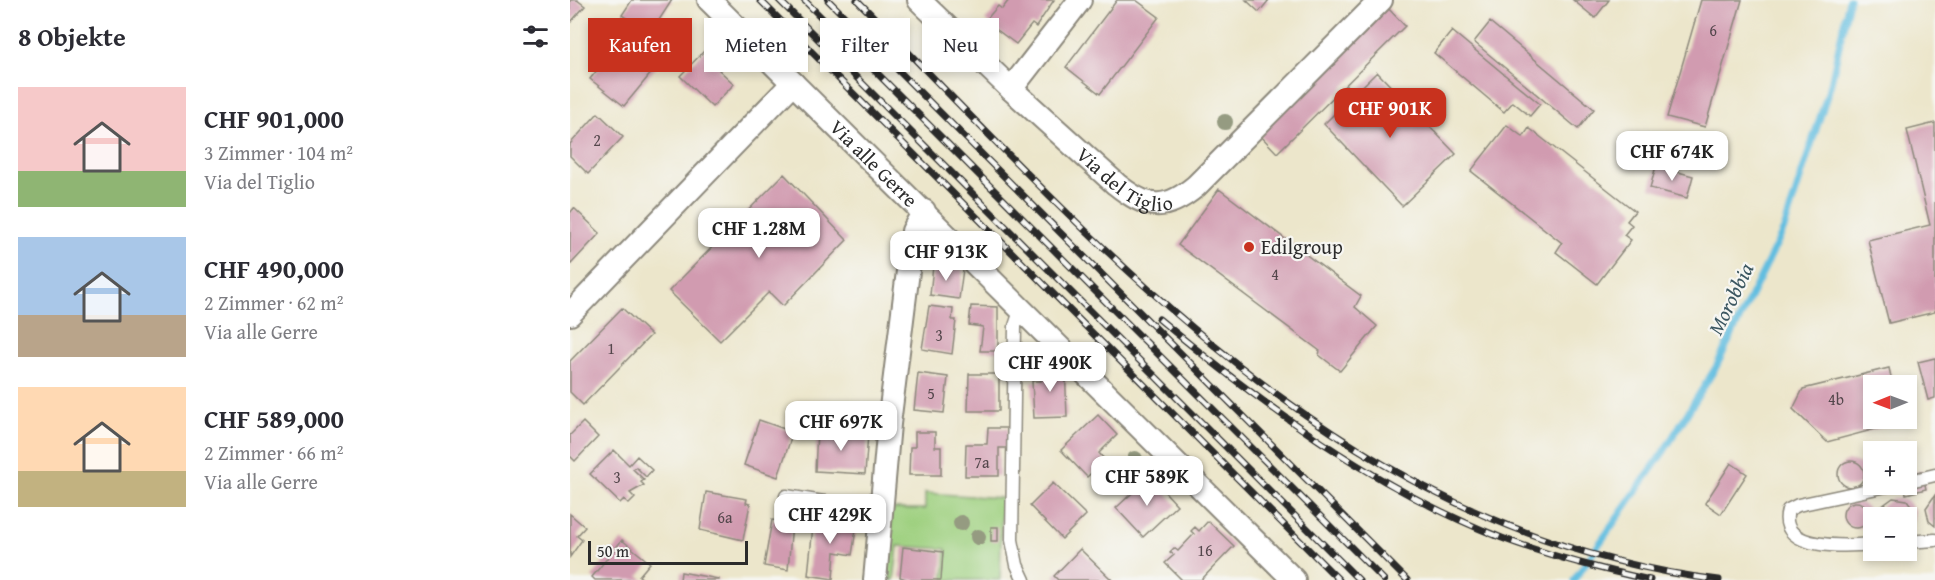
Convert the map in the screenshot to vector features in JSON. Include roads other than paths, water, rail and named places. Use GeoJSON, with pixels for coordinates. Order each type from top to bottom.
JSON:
{"type":"FeatureCollection","features":[{"type":"Feature","properties":{"kind":"street","name":"Via alle Gerre"},"geometry":{"type":"LineString","coordinates":[[709,0],[1294,580]]}},
{"type":"Feature","properties":{"kind":"street","name":"Via del Tiglio"},"geometry":{"type":"LineString","coordinates":[[920,0],[1011,89],[1131,196],[1144,203],[1168,204],[1180,199],[1196,186],[1380,0]]}},
{"type":"Feature","properties":{"kind":"street"},"geometry":{"type":"LineString","coordinates":[[1011,89],[1080,0]]}},
{"type":"Feature","properties":{"kind":"street"},"geometry":{"type":"LineString","coordinates":[[570,314],[793,83]]}},
{"type":"Feature","properties":{"kind":"street"},"geometry":{"type":"LineString","coordinates":[[875,580],[880,511],[913,231],[924,211]]}},
{"type":"Feature","properties":{"kind":"lane"},"geometry":{"type":"LineString","coordinates":[[1021,308],[1015,326],[1012,540],[1017,565],[1024,580]]}},
{"type":"Feature","properties":{"kind":"lane"},"geometry":{"type":"LineString","coordinates":[[1917,479],[1935,475]]}},
{"type":"Feature","properties":{"kind":"lane"},"geometry":{"type":"LineString","coordinates":[[1863,491],[1798,505],[1788,510],[1790,525],[1795,534],[1808,542],[1847,546],[1863,545]]}},
{"type":"Feature","properties":{"kind":"lane"},"geometry":{"type":"LineString","coordinates":[[786,496],[880,511]]}},
{"type":"Feature","properties":{"kind":"lane"},"geometry":{"type":"LineString","coordinates":[[1917,541],[1935,540]]}},
{"type":"Feature","properties":{"kind":"waterway","name":"Morobbia"},"geometry":{"type":"LineString","coordinates":[[1574,580],[1664,451],[1716,367],[1784,229],[1831,83],[1849,0]]}},
{"type":"Feature","properties":{"kind":"railway"},"geometry":{"type":"LineString","coordinates":[[760,0],[1339,580]]}},
{"type":"Feature","properties":{"kind":"railway"},"geometry":{"type":"LineString","coordinates":[[779,0],[1359,580]]}},
{"type":"Feature","properties":{"kind":"railway"},"geometry":{"type":"LineString","coordinates":[[804,0],[1384,580]]}},
{"type":"Feature","properties":{"kind":"railway"},"geometry":{"type":"LineString","coordinates":[[828,0],[1407,580]]}},
{"type":"Feature","properties":{"kind":"railway"},"geometry":{"type":"LineString","coordinates":[[857,0],[1044,191],[1141,282],[1241,367],[1347,443],[1461,505],[1585,552],[1719,580]]}},
{"type":"Feature","properties":{"kind":"railway"},"geometry":{"type":"LineString","coordinates":[[1159,319],[1280,413],[1365,470],[1409,495],[1455,518],[1520,545],[1575,562],[1650,580]]}},
{"type":"Feature","properties":{"kind":"place","name":"Edilgroup"},"geometry":{"type":"Point","coordinates":[1249,247]}}]}
